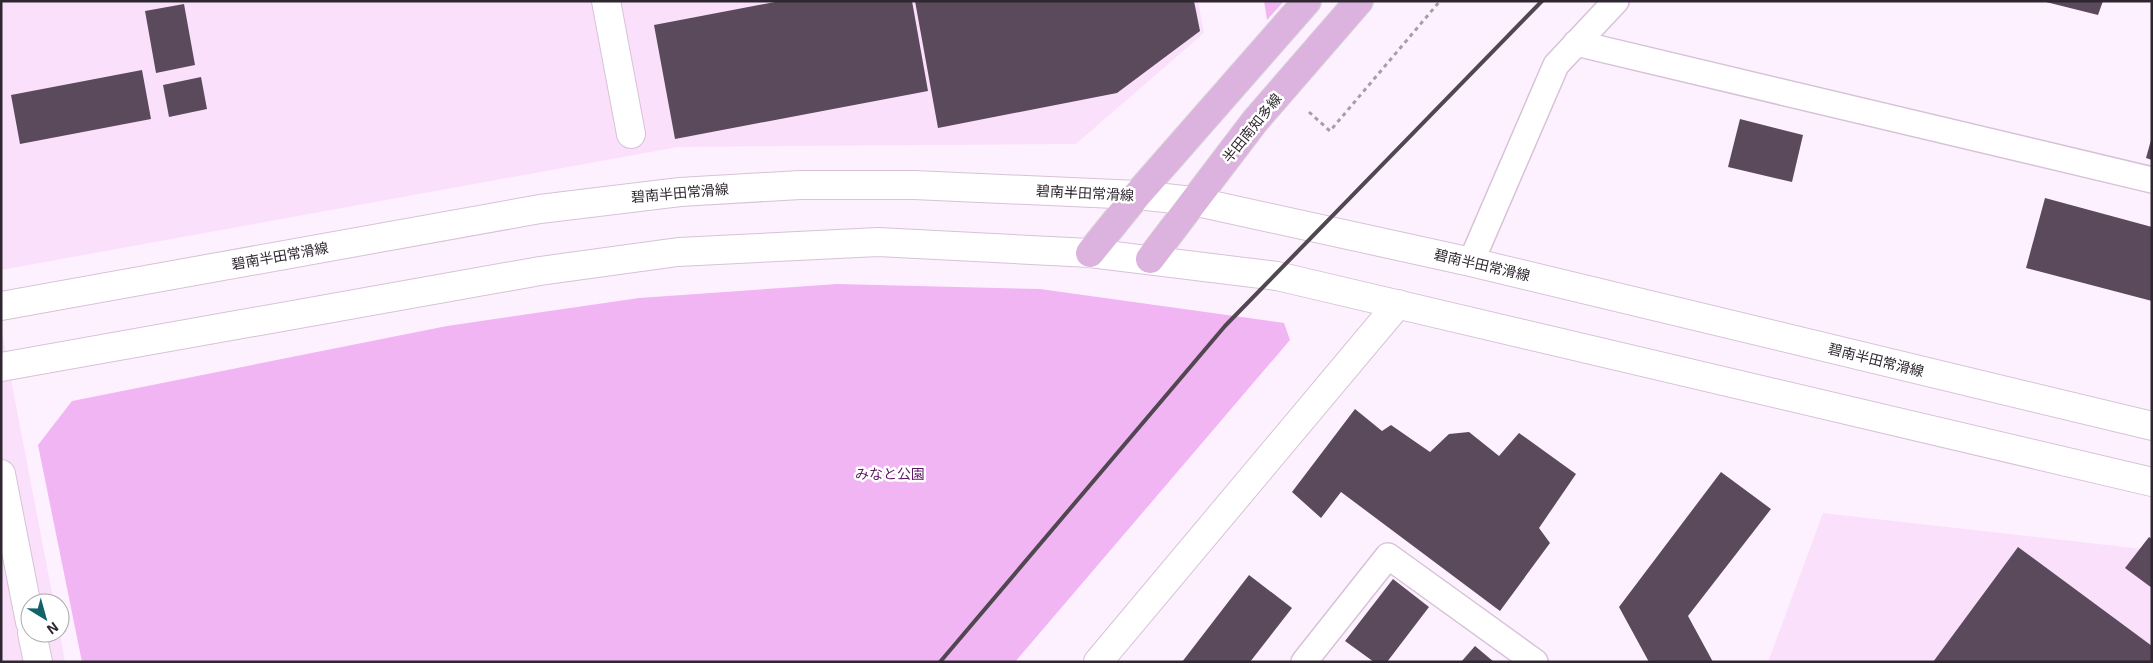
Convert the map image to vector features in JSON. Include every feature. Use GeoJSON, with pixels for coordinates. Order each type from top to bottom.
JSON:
{"type":"FeatureCollection","features":[{"type":"Feature","properties":{"kind":"main road"},"geometry":{"type":"LineString","coordinates":[[606,1],[631,134]]}},
{"type":"Feature","properties":{"kind":"main road"},"geometry":{"type":"LineString","coordinates":[[1090,253],[1137,195],[1307,1]]}},
{"type":"Feature","properties":{"kind":"main road","name":"半田南知多線"},"geometry":{"type":"LineString","coordinates":[[1150,259],[1255,121],[1359,1]]}},
{"type":"Feature","properties":{"kind":"main road","name":"碧南半田常滑線"},"geometry":{"type":"LineString","coordinates":[[1,306],[540,209],[680,192],[800,184],[914,185],[1137,195],[1193,201],[1471,262],[2152,426]]}},
{"type":"Feature","properties":{"kind":"main road"},"geometry":{"type":"LineString","coordinates":[[1,367],[540,270],[678,252],[878,242],[1090,253],[1277,276],[2152,482]]}},
{"type":"Feature","properties":{"kind":"main road"},"geometry":{"type":"LineString","coordinates":[[1098,662],[1398,304]]}},
{"type":"Feature","properties":{"kind":"main road"},"geometry":{"type":"LineString","coordinates":[[1,474],[24,593]]}},
{"type":"Feature","properties":{"kind":"main road"},"geometry":{"type":"LineString","coordinates":[[34,643],[38,662]]}},
{"type":"Feature","properties":{"kind":"street"},"geometry":{"type":"LineString","coordinates":[[1471,262],[1556,65],[1616,1]]}},
{"type":"Feature","properties":{"kind":"street"},"geometry":{"type":"LineString","coordinates":[[1576,44],[2152,180]]}},
{"type":"Feature","properties":{"kind":"street"},"geometry":{"type":"LineString","coordinates":[[1304,662],[1388,556],[1535,662]]}},
{"type":"Feature","properties":{"kind":"path"},"geometry":{"type":"LineString","coordinates":[[1309,112],[1330,131],[1440,1]]}},
{"type":"Feature","properties":{"kind":"shaded area"},"geometry":{"type":"Polygon","coordinates":[[[1,1],[1198,1],[1204,33],[1076,144],[678,147],[1,270],[1,1]]]}},
{"type":"Feature","properties":{"kind":"shaded area"},"geometry":{"type":"Polygon","coordinates":[[[1,327],[52,593],[20,593],[20,643],[62,643],[65,662],[1,662],[1,327]]]}},
{"type":"Feature","properties":{"kind":"shaded area"},"geometry":{"type":"Polygon","coordinates":[[[1823,513],[2152,550],[2152,662],[1768,662],[1823,513]]]}},
{"type":"Feature","properties":{"kind":"green space"},"geometry":{"type":"Polygon","coordinates":[[[1264,1],[1284,1],[1267,20],[1264,1]]]}},
{"type":"Feature","properties":{"kind":"green space","name":"みなと公園"},"geometry":{"type":"Polygon","coordinates":[[[837,284],[1040,289],[1284,323],[1290,340],[1015,662],[82,662],[70,603],[70,593],[68,593],[38,445],[72,401],[447,326],[639,298],[837,284]]]}},
{"type":"Feature","properties":{"kind":"building"},"geometry":{"type":"Polygon","coordinates":[[[780,1],[912,1],[928,91],[675,139],[654,25],[780,1]]]}},
{"type":"Feature","properties":{"kind":"building"},"geometry":{"type":"Polygon","coordinates":[[[915,1],[1194,1],[1200,31],[1117,93],[938,128],[915,1]]]}},
{"type":"Feature","properties":{"kind":"building"},"geometry":{"type":"Polygon","coordinates":[[[2042,1],[2103,1],[2098,15],[2042,1]]]}},
{"type":"Feature","properties":{"kind":"building"},"geometry":{"type":"Polygon","coordinates":[[[184,4],[195,65],[156,73],[145,11],[184,4]]]}},
{"type":"Feature","properties":{"kind":"building"},"geometry":{"type":"Polygon","coordinates":[[[142,70],[151,119],[20,144],[11,95],[142,70]]]}},
{"type":"Feature","properties":{"kind":"building"},"geometry":{"type":"Polygon","coordinates":[[[201,77],[207,109],[169,117],[163,85],[201,77]]]}},
{"type":"Feature","properties":{"kind":"building"},"geometry":{"type":"Polygon","coordinates":[[[1740,119],[1803,135],[1792,182],[1728,167],[1740,119]]]}},
{"type":"Feature","properties":{"kind":"building"},"geometry":{"type":"Polygon","coordinates":[[[2152,140],[2152,160],[2146,158],[2152,140]]]}},
{"type":"Feature","properties":{"kind":"building"},"geometry":{"type":"Polygon","coordinates":[[[2045,198],[2152,227],[2152,301],[2026,268],[2045,198]]]}},
{"type":"Feature","properties":{"kind":"building"},"geometry":{"type":"Polygon","coordinates":[[[1355,409],[1382,431],[1391,425],[1430,452],[1449,434],[1469,432],[1499,456],[1519,433],[1576,474],[1539,528],[1550,543],[1500,611],[1341,492],[1321,518],[1292,492],[1355,409]]]}},
{"type":"Feature","properties":{"kind":"building"},"geometry":{"type":"Polygon","coordinates":[[[1721,472],[1771,509],[1688,616],[1713,662],[1649,662],[1619,607],[1721,472]]]}},
{"type":"Feature","properties":{"kind":"building"},"geometry":{"type":"Polygon","coordinates":[[[2149,537],[2152,539],[2152,588],[2125,568],[2149,537]]]}},
{"type":"Feature","properties":{"kind":"building"},"geometry":{"type":"Polygon","coordinates":[[[2018,547],[2152,646],[2152,662],[1933,662],[2018,547]]]}},
{"type":"Feature","properties":{"kind":"building"},"geometry":{"type":"Polygon","coordinates":[[[1249,575],[1292,608],[1250,662],[1182,662],[1249,575]]]}},
{"type":"Feature","properties":{"kind":"building"},"geometry":{"type":"Polygon","coordinates":[[[1393,579],[1429,607],[1387,662],[1374,662],[1345,641],[1393,579]]]}},
{"type":"Feature","properties":{"kind":"building"},"geometry":{"type":"Polygon","coordinates":[[[1475,646],[1494,662],[1461,662],[1475,646]]]}},
{"type":"Feature","properties":{"kind":"railway"},"geometry":{"type":"LineString","coordinates":[[940,662],[1225,326],[1542,1]]}}]}
